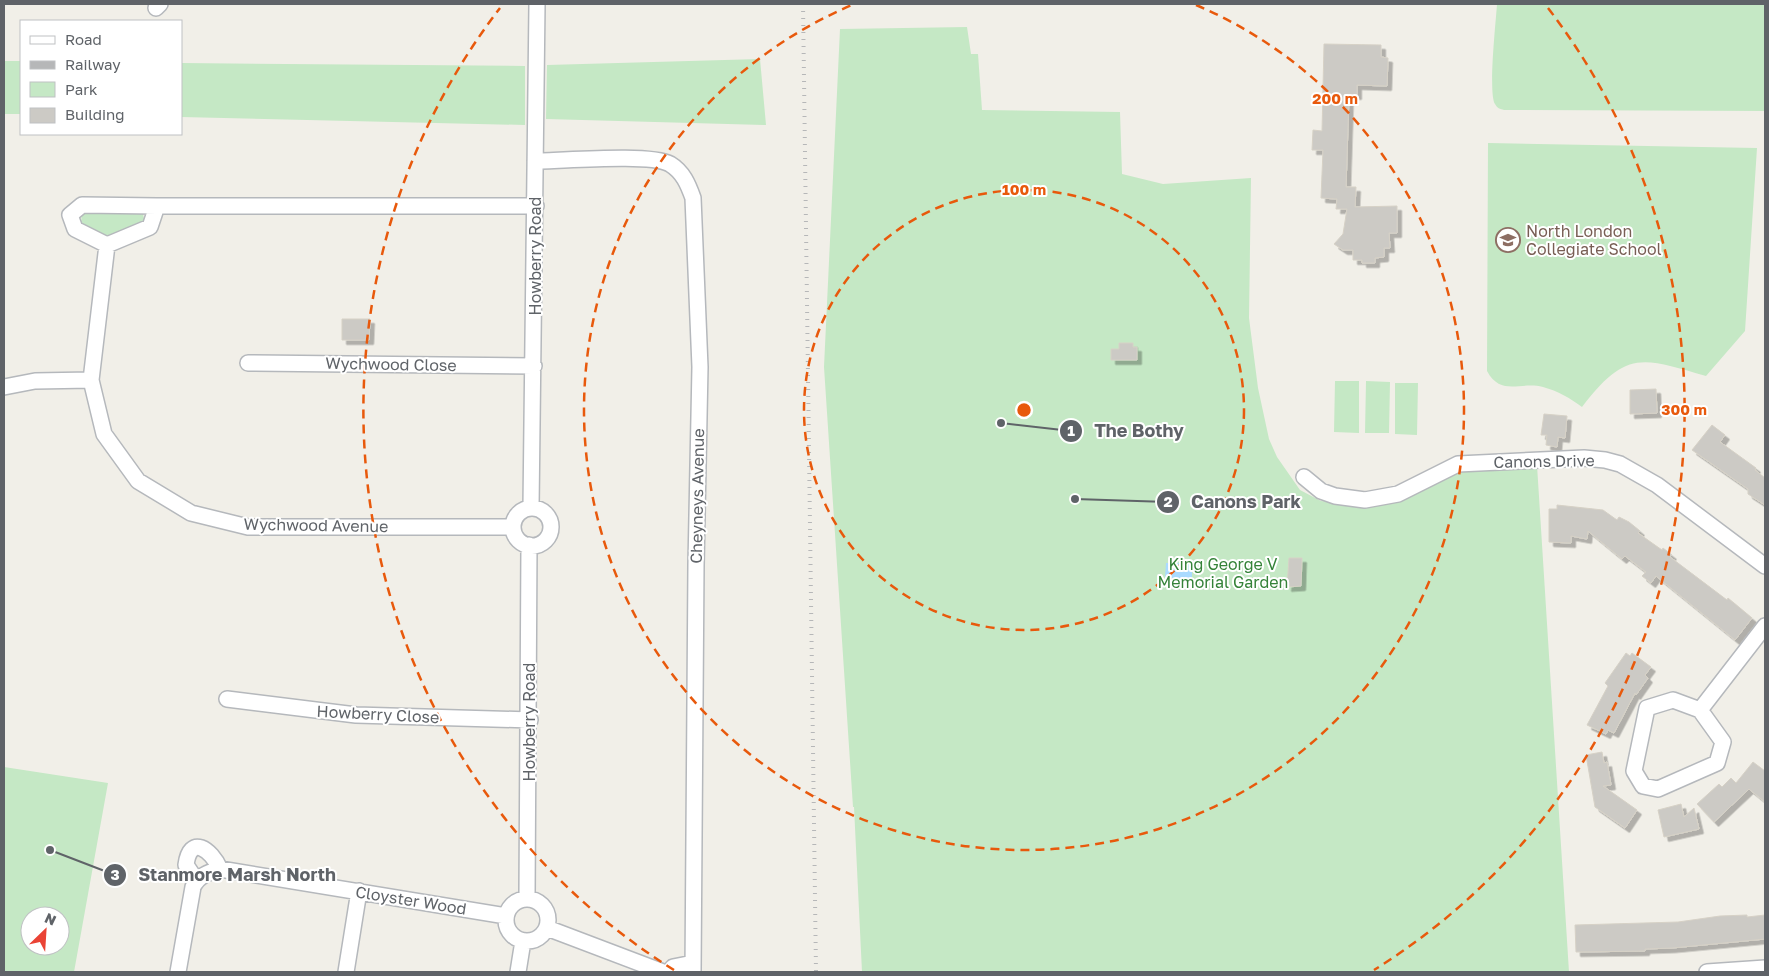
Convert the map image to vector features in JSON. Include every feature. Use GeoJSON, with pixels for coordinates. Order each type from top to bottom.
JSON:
{"type":"FeatureCollection","features":[{"type":"Feature","properties":{"kind":"street","name":"Howberry Road"},"geometry":{"type":"LineString","coordinates":[[532,508],[537,4]]}},
{"type":"Feature","properties":{"kind":"street","name":"Cheyneys Avenue"},"geometry":{"type":"LineString","coordinates":[[535,161],[650,158],[669,164],[686,179],[692,198],[700,366],[695,604],[693,967]]}},
{"type":"Feature","properties":{"kind":"street"},"geometry":{"type":"LineString","coordinates":[[157,206],[150,226],[107,245],[74,229],[70,215],[82,205],[536,206]]}},
{"type":"Feature","properties":{"kind":"street","name":"Wychwood Avenue"},"geometry":{"type":"LineString","coordinates":[[107,245],[91,380],[104,434],[138,481],[191,513],[248,527],[513,527]]}},
{"type":"Feature","properties":{"kind":"street","name":"Wychwood Close"},"geometry":{"type":"LineString","coordinates":[[248,363],[534,366]]}},
{"type":"Feature","properties":{"kind":"street"},"geometry":{"type":"LineString","coordinates":[[4,387],[35,381],[91,380]]}},
{"type":"Feature","properties":{"kind":"street","name":"Canons Drive"},"geometry":{"type":"LineString","coordinates":[[1304,477],[1321,491],[1335,496],[1365,500],[1398,494],[1458,464],[1584,458],[1605,460],[1620,464],[1657,485],[1765,566]]}},
{"type":"Feature","properties":{"kind":"street"},"geometry":{"type":"LineString","coordinates":[[538,508],[548,516],[551,528],[542,543],[529,545],[516,537],[513,527],[514,521],[521,512],[538,508]]}},
{"type":"Feature","properties":{"kind":"street","name":"Howberry Road"},"geometry":{"type":"LineString","coordinates":[[527,898],[530,720],[529,545]]}},
{"type":"Feature","properties":{"kind":"street"},"geometry":{"type":"LineString","coordinates":[[1700,710],[1765,626]]}},
{"type":"Feature","properties":{"kind":"street","name":"Howberry Close"},"geometry":{"type":"LineString","coordinates":[[227,699],[356,716],[530,720]]}},
{"type":"Feature","properties":{"kind":"street"},"geometry":{"type":"LineString","coordinates":[[1673,700],[1700,710],[1723,742],[1717,763],[1658,789],[1643,786],[1634,771],[1646,708],[1673,700]]}},
{"type":"Feature","properties":{"kind":"street"},"geometry":{"type":"LineString","coordinates":[[178,972],[193,887],[196,880],[207,873],[220,869],[214,856],[209,850],[202,847],[195,849],[187,858],[186,865],[196,880]]}},
{"type":"Feature","properties":{"kind":"street","name":"Cloyster Wood"},"geometry":{"type":"LineString","coordinates":[[220,869],[506,916]]}},
{"type":"Feature","properties":{"kind":"street"},"geometry":{"type":"LineString","coordinates":[[346,972],[359,892]]}},
{"type":"Feature","properties":{"kind":"street"},"geometry":{"type":"LineString","coordinates":[[527,898],[534,900],[545,908],[548,921],[547,928],[535,940],[523,941],[517,939],[508,929],[506,916],[516,902],[527,898]]}},
{"type":"Feature","properties":{"kind":"street"},"geometry":{"type":"LineString","coordinates":[[547,928],[663,972]]}},
{"type":"Feature","properties":{"kind":"street"},"geometry":{"type":"LineString","coordinates":[[518,972],[523,941]]}},
{"type":"Feature","properties":{"kind":"street"},"geometry":{"type":"LineString","coordinates":[[669,972],[673,967],[693,967]]}},
{"type":"Feature","properties":{"kind":"street"},"geometry":{"type":"LineString","coordinates":[[1707,972],[1765,968]]}},
{"type":"Feature","properties":{"kind":"green space"},"geometry":{"type":"Polygon","coordinates":[[[1497,4],[1765,4],[1765,111],[1500,109],[1495,104],[1492,86],[1497,4]]]}},
{"type":"Feature","properties":{"kind":"green space","name":"King George V Memorial Garden"},"geometry":{"type":"Polygon","coordinates":[[[967,27],[971,54],[978,54],[982,110],[1120,112],[1122,174],[1163,184],[1251,178],[1249,318],[1258,388],[1269,439],[1277,457],[1300,490],[1321,501],[1342,503],[1463,468],[1537,465],[1569,972],[862,972],[854,807],[824,367],[840,29],[967,27]]]}},
{"type":"Feature","properties":{"kind":"green space"},"geometry":{"type":"Polygon","coordinates":[[[760,59],[766,125],[546,119],[547,65],[760,59]]]}},
{"type":"Feature","properties":{"kind":"green space"},"geometry":{"type":"Polygon","coordinates":[[[4,61],[20,61],[20,114],[4,114],[4,61]]]}},
{"type":"Feature","properties":{"kind":"green space"},"geometry":{"type":"Polygon","coordinates":[[[182,63],[525,66],[525,125],[182,117],[182,63]]]}},
{"type":"Feature","properties":{"kind":"green space"},"geometry":{"type":"Polygon","coordinates":[[[1488,143],[1757,148],[1745,331],[1706,376],[1650,362],[1636,363],[1623,367],[1611,375],[1582,407],[1564,395],[1543,387],[1505,386],[1493,379],[1487,371],[1488,143]]]}},
{"type":"Feature","properties":{"kind":"green space"},"geometry":{"type":"Polygon","coordinates":[[[82,212],[143,214],[145,223],[107,237],[81,224],[82,212]]]}},
{"type":"Feature","properties":{"kind":"green space"},"geometry":{"type":"Polygon","coordinates":[[[1335,381],[1359,381],[1359,433],[1334,432],[1335,381]]]}},
{"type":"Feature","properties":{"kind":"green space"},"geometry":{"type":"Polygon","coordinates":[[[1366,381],[1390,382],[1389,433],[1365,433],[1366,381]]]}},
{"type":"Feature","properties":{"kind":"green space"},"geometry":{"type":"Polygon","coordinates":[[[1395,383],[1418,383],[1417,435],[1395,434],[1395,383]]]}},
{"type":"Feature","properties":{"kind":"green space"},"geometry":{"type":"Polygon","coordinates":[[[4,767],[108,783],[74,972],[4,972],[4,767]]]}},
{"type":"Feature","properties":{"kind":"water"},"geometry":{"type":"Polygon","coordinates":[[[1166,563],[1192,563],[1192,578],[1165,578],[1166,563]]]}},
{"type":"Feature","properties":{"kind":"building"},"geometry":{"type":"Polygon","coordinates":[[[1324,44],[1381,45],[1381,57],[1388,58],[1387,86],[1357,85],[1357,95],[1349,95],[1346,187],[1356,187],[1355,207],[1397,206],[1397,233],[1389,233],[1390,248],[1384,248],[1384,257],[1375,258],[1375,263],[1362,263],[1362,260],[1353,260],[1353,250],[1343,250],[1334,244],[1343,234],[1347,209],[1336,209],[1337,199],[1321,198],[1323,150],[1312,150],[1313,130],[1322,131],[1324,44]]]}},
{"type":"Feature","properties":{"kind":"building"},"geometry":{"type":"Polygon","coordinates":[[[342,319],[370,319],[369,340],[342,340],[342,319]]]}},
{"type":"Feature","properties":{"kind":"building"},"geometry":{"type":"Polygon","coordinates":[[[1119,343],[1133,343],[1133,347],[1137,347],[1137,360],[1111,360],[1111,349],[1119,349],[1119,343]]]}},
{"type":"Feature","properties":{"kind":"building"},"geometry":{"type":"Polygon","coordinates":[[[1656,389],[1657,413],[1630,414],[1630,390],[1656,389]]]}},
{"type":"Feature","properties":{"kind":"building"},"geometry":{"type":"Polygon","coordinates":[[[1544,414],[1567,416],[1565,438],[1558,437],[1557,447],[1546,445],[1547,435],[1541,435],[1544,414]]]}},
{"type":"Feature","properties":{"kind":"building"},"geometry":{"type":"Polygon","coordinates":[[[1712,425],[1725,435],[1720,442],[1756,468],[1755,470],[1765,478],[1765,505],[1748,494],[1748,489],[1692,450],[1712,425]]]}},
{"type":"Feature","properties":{"kind":"building"},"geometry":{"type":"Polygon","coordinates":[[[1557,505],[1603,510],[1617,520],[1619,517],[1629,522],[1640,531],[1638,533],[1662,550],[1663,548],[1672,555],[1670,557],[1727,600],[1728,598],[1752,618],[1735,640],[1656,576],[1651,583],[1642,576],[1646,572],[1625,556],[1622,559],[1588,531],[1587,539],[1571,536],[1571,543],[1549,542],[1549,509],[1557,509],[1557,505]]]}},
{"type":"Feature","properties":{"kind":"building"},"geometry":{"type":"Polygon","coordinates":[[[1289,558],[1302,558],[1301,586],[1287,587],[1289,558]]]}},
{"type":"Feature","properties":{"kind":"building"},"geometry":{"type":"Polygon","coordinates":[[[1626,653],[1630,656],[1632,653],[1651,667],[1645,675],[1648,678],[1636,695],[1635,693],[1614,733],[1608,730],[1606,734],[1587,725],[1608,686],[1605,683],[1626,653]]]}},
{"type":"Feature","properties":{"kind":"building"},"geometry":{"type":"Polygon","coordinates":[[[1602,752],[1604,763],[1607,762],[1611,785],[1603,786],[1637,810],[1625,828],[1595,807],[1586,755],[1602,752]]]}},
{"type":"Feature","properties":{"kind":"building"},"geometry":{"type":"Polygon","coordinates":[[[1753,762],[1765,771],[1765,802],[1749,789],[1714,822],[1697,804],[1719,784],[1722,787],[1731,778],[1736,783],[1753,762]]]}},
{"type":"Feature","properties":{"kind":"building"},"geometry":{"type":"Polygon","coordinates":[[[1681,804],[1684,817],[1694,808],[1699,829],[1664,837],[1658,810],[1681,804]]]}},
{"type":"Feature","properties":{"kind":"building"},"geometry":{"type":"Polygon","coordinates":[[[1747,915],[1747,917],[1765,915],[1765,939],[1645,949],[1645,951],[1576,952],[1575,925],[1678,922],[1720,916],[1747,915]]]}},
{"type":"Feature","properties":{"kind":"railway"},"geometry":{"type":"LineString","coordinates":[[803,4],[816,972]]}},
{"type":"Feature","properties":{"kind":"place","name":"North London Collegiate School"},"geometry":{"type":"Point","coordinates":[1508,240]}},
{"type":"Feature","properties":{"kind":"place","name":"The Bothy"},"geometry":{"type":"Point","coordinates":[1001,423]}},
{"type":"Feature","properties":{"kind":"place","name":"Canons Park"},"geometry":{"type":"Point","coordinates":[1075,499]}},
{"type":"Feature","properties":{"kind":"place","name":"Stanmore Marsh North"},"geometry":{"type":"Point","coordinates":[50,850]}}]}
